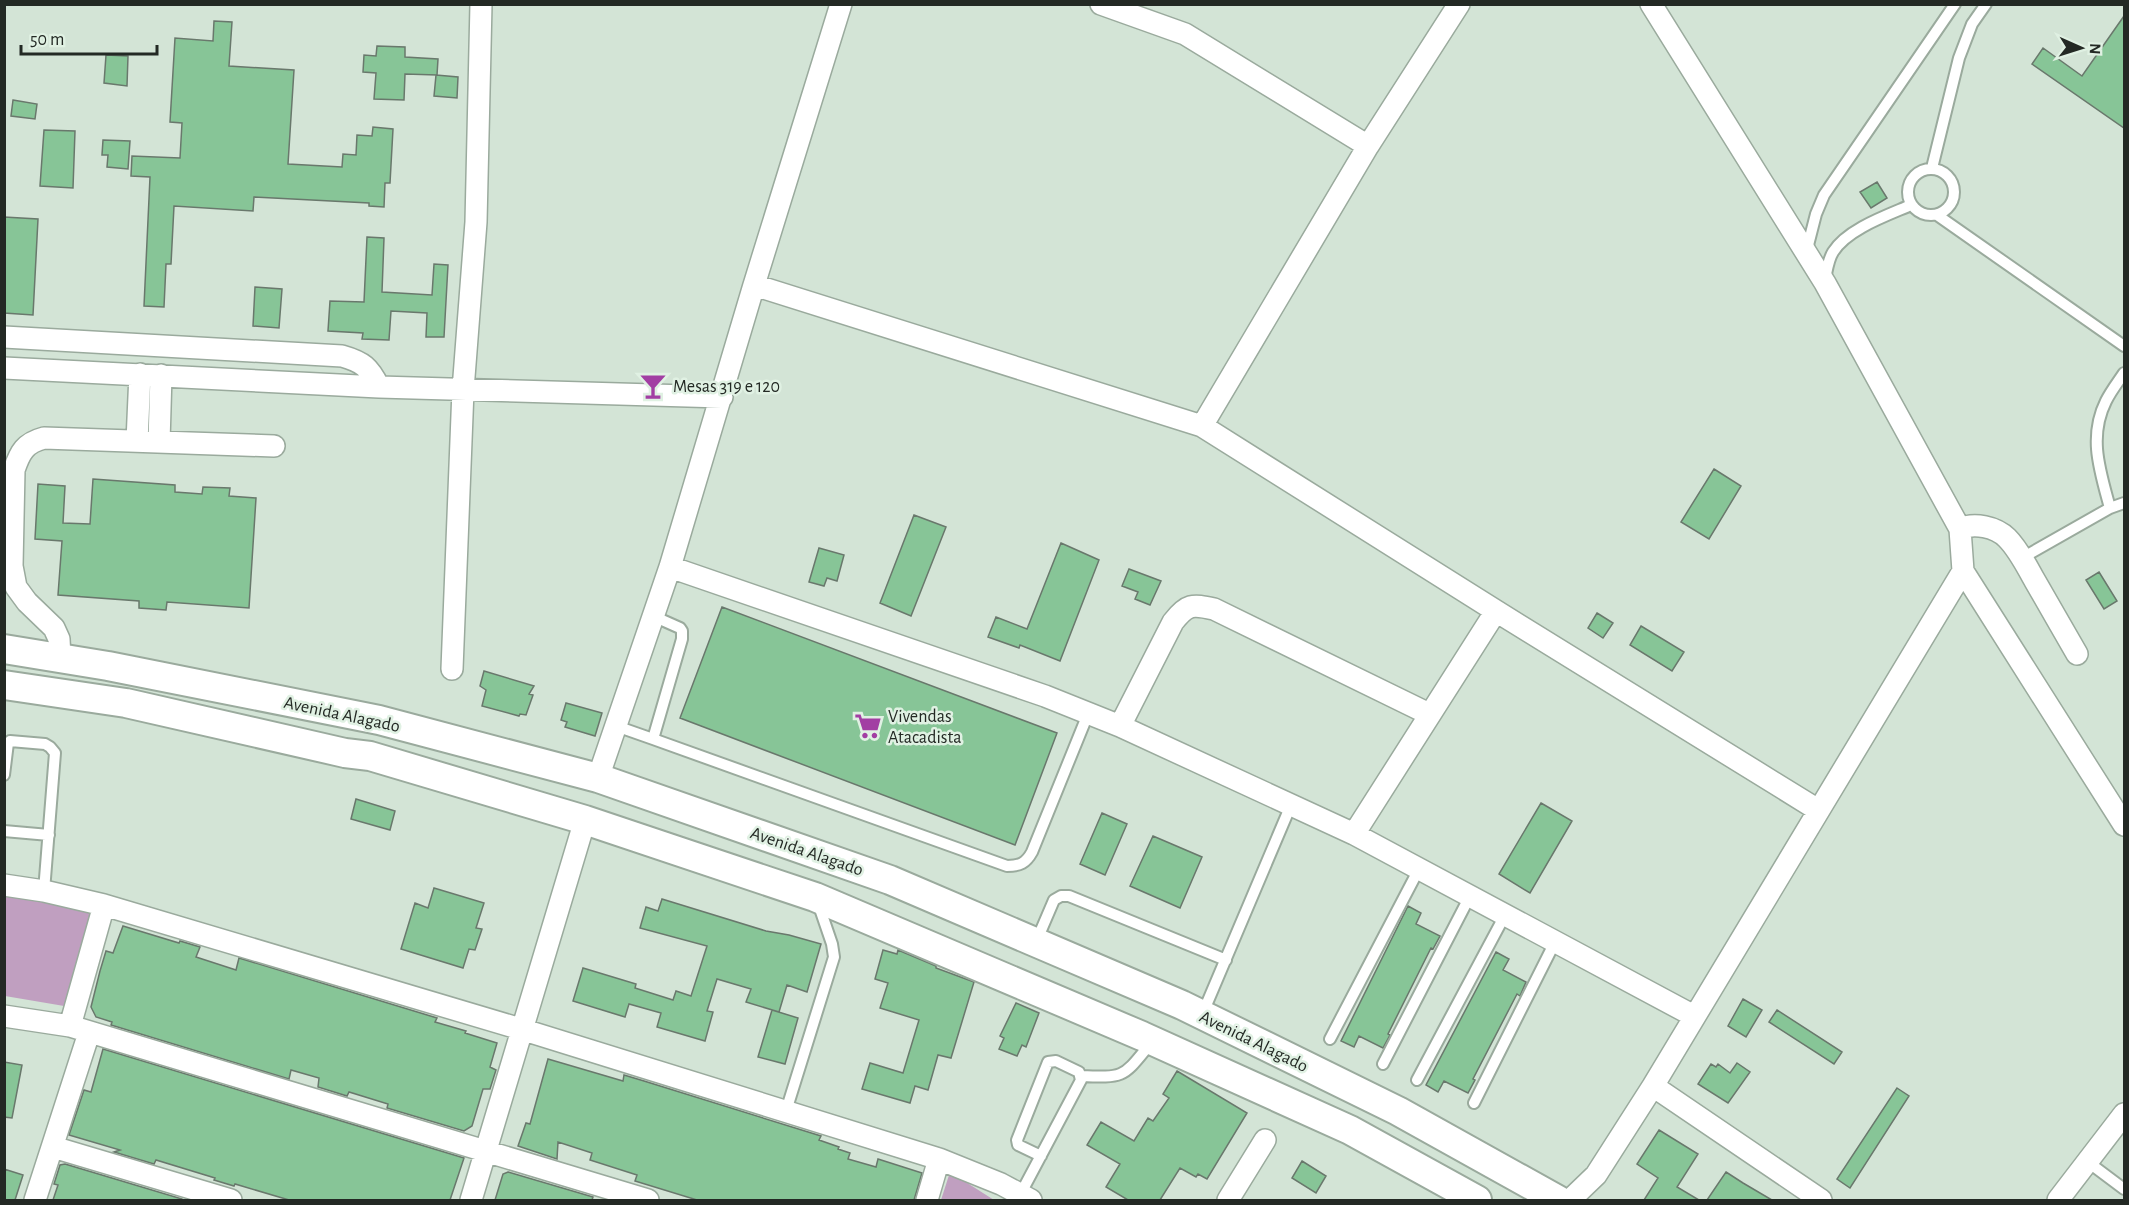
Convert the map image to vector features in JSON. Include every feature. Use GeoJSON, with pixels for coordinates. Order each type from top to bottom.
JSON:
{"type":"FeatureCollection","features":[{"type":"Feature","properties":{"kind":"main road","name":"Avenida Alagado"},"geometry":{"type":"LineString","coordinates":[[4,649],[379,720],[598,778],[890,880],[1202,1015],[1398,1111],[1558,1200]]}},
{"type":"Feature","properties":{"kind":"main road","name":"Avenida Alagado"},"geometry":{"type":"LineString","coordinates":[[4,685],[126,702],[357,754],[585,820],[815,897],[1154,1041],[1350,1130],[1477,1200]]}},
{"type":"Feature","properties":{"kind":"main road"},"geometry":{"type":"LineString","coordinates":[[351,715],[357,754]]}},
{"type":"Feature","properties":{"kind":"main road"},"geometry":{"type":"LineString","coordinates":[[357,754],[379,720]]}},
{"type":"Feature","properties":{"kind":"street"},"geometry":{"type":"LineString","coordinates":[[452,669],[463,390],[476,222],[482,4]]}},
{"type":"Feature","properties":{"kind":"street"},"geometry":{"type":"LineString","coordinates":[[598,778],[670,567],[841,4]]}},
{"type":"Feature","properties":{"kind":"street"},"geometry":{"type":"LineString","coordinates":[[1101,4],[1185,34],[1368,146]]}},
{"type":"Feature","properties":{"kind":"street"},"geometry":{"type":"LineString","coordinates":[[1202,426],[1368,146],[1459,4]]}},
{"type":"Feature","properties":{"kind":"street"},"geometry":{"type":"LineString","coordinates":[[1651,4],[1825,283],[1960,529],[1964,571],[2124,825]]}},
{"type":"Feature","properties":{"kind":"street"},"geometry":{"type":"LineString","coordinates":[[754,285],[1202,426],[1818,810]]}},
{"type":"Feature","properties":{"kind":"street"},"geometry":{"type":"LineString","coordinates":[[4,337],[342,356],[358,360],[371,370],[380,387]]}},
{"type":"Feature","properties":{"kind":"street"},"geometry":{"type":"LineString","coordinates":[[4,368],[380,387],[722,397]]}},
{"type":"Feature","properties":{"kind":"street"},"geometry":{"type":"LineString","coordinates":[[137,441],[150,374]]}},
{"type":"Feature","properties":{"kind":"street"},"geometry":{"type":"LineString","coordinates":[[150,374],[159,442]]}},
{"type":"Feature","properties":{"kind":"street"},"geometry":{"type":"LineString","coordinates":[[60,658],[59,639],[54,628],[27,602],[16,587],[12,566],[14,470],[18,457],[31,442],[44,438],[274,446]]}},
{"type":"Feature","properties":{"kind":"street"},"geometry":{"type":"LineString","coordinates":[[1960,529],[1965,526],[1977,526],[1991,529],[2007,537],[2022,558],[2077,654]]}},
{"type":"Feature","properties":{"kind":"street"},"geometry":{"type":"LineString","coordinates":[[670,567],[1044,696],[1120,726],[1354,834],[1694,1016]]}},
{"type":"Feature","properties":{"kind":"street"},"geometry":{"type":"LineString","coordinates":[[1570,1200],[1596,1175],[1653,1086],[1964,571]]}},
{"type":"Feature","properties":{"kind":"street"},"geometry":{"type":"LineString","coordinates":[[1120,726],[1173,622],[1182,610],[1196,605],[1214,609],[1429,714]]}},
{"type":"Feature","properties":{"kind":"street"},"geometry":{"type":"LineString","coordinates":[[1354,834],[1496,611]]}},
{"type":"Feature","properties":{"kind":"street"},"geometry":{"type":"LineString","coordinates":[[471,1200],[524,1030],[585,820]]}},
{"type":"Feature","properties":{"kind":"street"},"geometry":{"type":"LineString","coordinates":[[4,885],[44,891],[104,905],[524,1030],[939,1159],[1001,1184],[1026,1197]]}},
{"type":"Feature","properties":{"kind":"street"},"geometry":{"type":"LineString","coordinates":[[36,1200],[53,1147],[104,905]]}},
{"type":"Feature","properties":{"kind":"street"},"geometry":{"type":"LineString","coordinates":[[4,1016],[79,1030],[648,1200]]}},
{"type":"Feature","properties":{"kind":"street"},"geometry":{"type":"LineString","coordinates":[[1653,1086],[1821,1200]]}},
{"type":"Feature","properties":{"kind":"street"},"geometry":{"type":"LineString","coordinates":[[2060,1200],[2124,1114]]}},
{"type":"Feature","properties":{"kind":"street"},"geometry":{"type":"LineString","coordinates":[[1228,1200],[1265,1140]]}},
{"type":"Feature","properties":{"kind":"street"},"geometry":{"type":"LineString","coordinates":[[53,1147],[231,1200]]}},
{"type":"Feature","properties":{"kind":"street"},"geometry":{"type":"LineString","coordinates":[[927,1200],[939,1159]]}},
{"type":"Feature","properties":{"kind":"street"},"geometry":{"type":"LineString","coordinates":[[1592,1200],[1596,1175]]}},
{"type":"Feature","properties":{"kind":"lane"},"geometry":{"type":"LineString","coordinates":[[1806,253],[1816,214],[1824,195],[1955,4]]}},
{"type":"Feature","properties":{"kind":"lane"},"geometry":{"type":"LineString","coordinates":[[1932,168],[1959,58],[1972,24],[1986,4]]}},
{"type":"Feature","properties":{"kind":"lane"},"geometry":{"type":"LineString","coordinates":[[1932,168],[1940,170],[1948,177],[1953,183],[1954,194],[1947,209],[1937,215],[1926,215],[1918,212],[1911,205],[1908,188],[1913,177],[1919,172],[1932,168]]}},
{"type":"Feature","properties":{"kind":"lane"},"geometry":{"type":"LineString","coordinates":[[1825,283],[1827,266],[1833,252],[1842,241],[1872,222],[1911,205]]}},
{"type":"Feature","properties":{"kind":"lane"},"geometry":{"type":"LineString","coordinates":[[1937,215],[2124,346]]}},
{"type":"Feature","properties":{"kind":"lane"},"geometry":{"type":"LineString","coordinates":[[2110,508],[2096,454],[2095,435],[2106,401],[2124,373]]}},
{"type":"Feature","properties":{"kind":"lane"},"geometry":{"type":"LineString","coordinates":[[2022,558],[2110,508],[2124,503]]}},
{"type":"Feature","properties":{"kind":"lane"},"geometry":{"type":"LineString","coordinates":[[653,616],[680,628],[682,639],[653,739]]}},
{"type":"Feature","properties":{"kind":"lane"},"geometry":{"type":"LineString","coordinates":[[616,726],[1007,866],[1019,866],[1028,860],[1032,852],[1088,714]]}},
{"type":"Feature","properties":{"kind":"lane"},"geometry":{"type":"LineString","coordinates":[[4,775],[10,741],[45,744],[55,753],[44,891]]}},
{"type":"Feature","properties":{"kind":"lane"},"geometry":{"type":"LineString","coordinates":[[1202,1015],[1291,805]]}},
{"type":"Feature","properties":{"kind":"lane"},"geometry":{"type":"LineString","coordinates":[[4,831],[49,835]]}},
{"type":"Feature","properties":{"kind":"lane"},"geometry":{"type":"LineString","coordinates":[[1330,1039],[1419,869]]}},
{"type":"Feature","properties":{"kind":"lane"},"geometry":{"type":"LineString","coordinates":[[1036,942],[1054,900],[1069,896],[1226,960]]}},
{"type":"Feature","properties":{"kind":"lane"},"geometry":{"type":"LineString","coordinates":[[1383,1064],[1470,896]]}},
{"type":"Feature","properties":{"kind":"lane"},"geometry":{"type":"LineString","coordinates":[[786,1111],[834,957],[815,897]]}},
{"type":"Feature","properties":{"kind":"lane"},"geometry":{"type":"LineString","coordinates":[[1417,1080],[1504,915]]}},
{"type":"Feature","properties":{"kind":"lane"},"geometry":{"type":"LineString","coordinates":[[1474,1103],[1555,942]]}},
{"type":"Feature","properties":{"kind":"lane"},"geometry":{"type":"LineString","coordinates":[[1081,1076],[1121,1075],[1129,1070],[1154,1041]]}},
{"type":"Feature","properties":{"kind":"lane"},"geometry":{"type":"LineString","coordinates":[[1026,1197],[1041,1156],[1081,1080],[1079,1072],[1056,1061],[1048,1062],[1017,1140],[1018,1145],[1041,1156]]}},
{"type":"Feature","properties":{"kind":"lane"},"geometry":{"type":"LineString","coordinates":[[2088,1162],[2124,1189]]}},
{"type":"Feature","properties":{"kind":"shaded area"},"geometry":{"type":"Polygon","coordinates":[[[4,892],[91,907],[70,1007],[5,996],[4,892]]]}},
{"type":"Feature","properties":{"kind":"shaded area"},"geometry":{"type":"Polygon","coordinates":[[[950,1172],[994,1200],[941,1200],[950,1172]]]}},
{"type":"Feature","properties":{"kind":"building"},"geometry":{"type":"Polygon","coordinates":[[[2124,16],[2124,128],[2032,64],[2043,48],[2082,76],[2124,16]]]}},
{"type":"Feature","properties":{"kind":"building"},"geometry":{"type":"Polygon","coordinates":[[[214,21],[232,22],[229,66],[294,70],[288,164],[342,167],[343,154],[356,155],[357,135],[372,136],[373,127],[393,129],[390,183],[385,183],[384,207],[369,206],[369,203],[254,197],[253,211],[174,206],[171,264],[166,264],[164,307],[144,306],[150,177],[131,176],[132,156],[180,158],[182,123],[170,122],[175,38],[213,41],[214,21]]]}},
{"type":"Feature","properties":{"kind":"building"},"geometry":{"type":"Polygon","coordinates":[[[377,46],[405,47],[405,57],[438,59],[437,75],[405,74],[404,100],[374,99],[376,73],[363,72],[364,55],[376,56],[377,46]]]}},
{"type":"Feature","properties":{"kind":"building"},"geometry":{"type":"Polygon","coordinates":[[[106,55],[128,56],[127,86],[104,83],[106,55]]]}},
{"type":"Feature","properties":{"kind":"building"},"geometry":{"type":"Polygon","coordinates":[[[436,75],[458,77],[457,98],[434,96],[436,75]]]}},
{"type":"Feature","properties":{"kind":"building"},"geometry":{"type":"Polygon","coordinates":[[[13,100],[37,104],[35,119],[11,116],[13,100]]]}},
{"type":"Feature","properties":{"kind":"building"},"geometry":{"type":"Polygon","coordinates":[[[44,130],[75,131],[73,188],[40,186],[44,130]]]}},
{"type":"Feature","properties":{"kind":"building"},"geometry":{"type":"Polygon","coordinates":[[[103,140],[130,141],[128,169],[107,167],[108,155],[102,155],[103,140]]]}},
{"type":"Feature","properties":{"kind":"building"},"geometry":{"type":"Polygon","coordinates":[[[1877,182],[1887,198],[1871,208],[1860,192],[1877,182]]]}},
{"type":"Feature","properties":{"kind":"building"},"geometry":{"type":"Polygon","coordinates":[[[4,217],[38,219],[33,315],[4,313],[4,217]]]}},
{"type":"Feature","properties":{"kind":"building"},"geometry":{"type":"Polygon","coordinates":[[[367,237],[384,238],[382,292],[432,295],[434,264],[448,265],[444,337],[426,337],[427,313],[391,311],[389,340],[362,339],[363,333],[328,331],[330,301],[364,302],[367,237]]]}},
{"type":"Feature","properties":{"kind":"building"},"geometry":{"type":"Polygon","coordinates":[[[255,287],[282,289],[279,328],[253,326],[255,287]]]}},
{"type":"Feature","properties":{"kind":"building"},"geometry":{"type":"Polygon","coordinates":[[[1714,469],[1741,486],[1709,539],[1681,522],[1714,469]]]}},
{"type":"Feature","properties":{"kind":"building"},"geometry":{"type":"Polygon","coordinates":[[[93,479],[175,485],[175,492],[202,494],[203,487],[230,488],[229,496],[256,498],[249,608],[167,602],[166,610],[139,608],[139,601],[58,595],[62,541],[35,539],[38,484],[65,486],[63,523],[90,524],[93,479]]]}},
{"type":"Feature","properties":{"kind":"building"},"geometry":{"type":"Polygon","coordinates":[[[914,515],[946,527],[911,616],[880,603],[914,515]]]}},
{"type":"Feature","properties":{"kind":"building"},"geometry":{"type":"Polygon","coordinates":[[[1061,543],[1099,560],[1060,661],[1020,645],[1019,648],[988,637],[996,617],[1027,629],[1061,543]]]}},
{"type":"Feature","properties":{"kind":"building"},"geometry":{"type":"Polygon","coordinates":[[[819,548],[844,555],[837,581],[827,578],[824,586],[809,582],[819,548]]]}},
{"type":"Feature","properties":{"kind":"building"},"geometry":{"type":"Polygon","coordinates":[[[1129,569],[1161,581],[1150,605],[1135,599],[1138,592],[1122,586],[1129,569]]]}},
{"type":"Feature","properties":{"kind":"building"},"geometry":{"type":"Polygon","coordinates":[[[2099,572],[2117,601],[2104,609],[2086,580],[2099,572]]]}},
{"type":"Feature","properties":{"kind":"building","name":"Vivendas Atacadista"},"geometry":{"type":"Polygon","coordinates":[[[722,607],[1057,733],[1015,845],[680,718],[722,607]]]}},
{"type":"Feature","properties":{"kind":"building"},"geometry":{"type":"Polygon","coordinates":[[[1597,613],[1613,623],[1603,638],[1588,628],[1597,613]]]}},
{"type":"Feature","properties":{"kind":"building"},"geometry":{"type":"Polygon","coordinates":[[[1641,626],[1684,652],[1672,671],[1630,645],[1641,626]]]}},
{"type":"Feature","properties":{"kind":"building"},"geometry":{"type":"Polygon","coordinates":[[[484,671],[534,686],[529,694],[533,695],[526,715],[520,714],[519,716],[482,706],[486,690],[480,686],[484,671]]]}},
{"type":"Feature","properties":{"kind":"building"},"geometry":{"type":"Polygon","coordinates":[[[566,703],[602,713],[595,736],[565,727],[567,722],[561,720],[566,703]]]}},
{"type":"Feature","properties":{"kind":"building"},"geometry":{"type":"Polygon","coordinates":[[[356,799],[395,811],[390,830],[351,819],[356,799]]]}},
{"type":"Feature","properties":{"kind":"building"},"geometry":{"type":"Polygon","coordinates":[[[1541,803],[1572,821],[1530,893],[1499,874],[1541,803]]]}},
{"type":"Feature","properties":{"kind":"building"},"geometry":{"type":"Polygon","coordinates":[[[1102,813],[1127,824],[1105,875],[1080,864],[1102,813]]]}},
{"type":"Feature","properties":{"kind":"building"},"geometry":{"type":"Polygon","coordinates":[[[1153,836],[1202,857],[1180,908],[1130,886],[1153,836]]]}},
{"type":"Feature","properties":{"kind":"building"},"geometry":{"type":"Polygon","coordinates":[[[434,888],[484,903],[476,928],[482,929],[475,950],[469,949],[463,968],[401,949],[415,903],[428,908],[434,888]]]}},
{"type":"Feature","properties":{"kind":"building"},"geometry":{"type":"Polygon","coordinates":[[[662,899],[766,931],[821,944],[807,992],[787,985],[779,1012],[746,1002],[751,989],[717,979],[707,1011],[713,1012],[705,1041],[657,1027],[661,1013],[629,1004],[625,1017],[573,1001],[583,968],[636,984],[635,988],[673,1000],[676,991],[691,996],[707,946],[640,928],[646,907],[658,911],[662,899]]]}},
{"type":"Feature","properties":{"kind":"building"},"geometry":{"type":"Polygon","coordinates":[[[1408,906],[1421,913],[1416,924],[1440,936],[1433,949],[1431,948],[1383,1048],[1359,1036],[1354,1047],[1341,1041],[1408,906]]]}},
{"type":"Feature","properties":{"kind":"building"},"geometry":{"type":"Polygon","coordinates":[[[123,926],[200,947],[196,957],[236,970],[239,958],[437,1018],[435,1022],[497,1043],[490,1067],[496,1070],[490,1089],[483,1089],[472,1126],[464,1131],[387,1108],[388,1104],[349,1092],[347,1096],[318,1087],[319,1078],[291,1070],[289,1079],[111,1025],[112,1022],[96,1017],[91,1007],[100,971],[106,951],[113,953],[123,926]]]}},
{"type":"Feature","properties":{"kind":"building"},"geometry":{"type":"Polygon","coordinates":[[[883,950],[897,954],[898,950],[936,966],[936,968],[974,982],[951,1058],[938,1055],[928,1090],[915,1086],[910,1103],[862,1089],[870,1063],[903,1073],[919,1020],[880,1008],[888,983],[875,979],[883,950]]]}},
{"type":"Feature","properties":{"kind":"building"},"geometry":{"type":"Polygon","coordinates":[[[1496,952],[1509,959],[1503,970],[1526,982],[1520,996],[1517,994],[1468,1093],[1444,1081],[1438,1092],[1426,1085],[1496,952]]]}},
{"type":"Feature","properties":{"kind":"building"},"geometry":{"type":"Polygon","coordinates":[[[1743,999],[1762,1010],[1746,1037],[1728,1026],[1743,999]]]}},
{"type":"Feature","properties":{"kind":"building"},"geometry":{"type":"Polygon","coordinates":[[[1016,1003],[1039,1013],[1026,1047],[1022,1045],[1017,1056],[999,1049],[1004,1038],[1000,1036],[1016,1003]]]}},
{"type":"Feature","properties":{"kind":"building"},"geometry":{"type":"Polygon","coordinates":[[[772,1010],[798,1018],[785,1064],[758,1057],[772,1010]]]}},
{"type":"Feature","properties":{"kind":"building"},"geometry":{"type":"Polygon","coordinates":[[[1777,1010],[1842,1052],[1834,1064],[1769,1022],[1777,1010]]]}},
{"type":"Feature","properties":{"kind":"building"},"geometry":{"type":"Polygon","coordinates":[[[103,1049],[464,1158],[450,1200],[289,1200],[214,1180],[215,1178],[156,1160],[154,1164],[114,1152],[120,1150],[69,1135],[84,1090],[91,1092],[103,1049]]]}},
{"type":"Feature","properties":{"kind":"building"},"geometry":{"type":"Polygon","coordinates":[[[548,1059],[623,1081],[624,1075],[821,1136],[819,1140],[850,1153],[848,1159],[876,1167],[878,1159],[922,1173],[914,1200],[697,1200],[635,1181],[637,1175],[590,1160],[592,1153],[558,1142],[557,1159],[518,1146],[526,1123],[530,1124],[548,1059]]]}},
{"type":"Feature","properties":{"kind":"building"},"geometry":{"type":"Polygon","coordinates":[[[4,1062],[22,1065],[12,1118],[4,1117],[4,1062]]]}},
{"type":"Feature","properties":{"kind":"building"},"geometry":{"type":"Polygon","coordinates":[[[1737,1063],[1750,1072],[1728,1103],[1698,1084],[1711,1064],[1716,1067],[1718,1064],[1730,1073],[1737,1063]]]}},
{"type":"Feature","properties":{"kind":"building"},"geometry":{"type":"Polygon","coordinates":[[[1177,1071],[1247,1113],[1207,1179],[1198,1174],[1196,1177],[1180,1168],[1160,1200],[1128,1200],[1106,1187],[1120,1164],[1087,1145],[1101,1122],[1134,1141],[1148,1118],[1153,1121],[1169,1098],[1163,1094],[1177,1071]]]}},
{"type":"Feature","properties":{"kind":"building"},"geometry":{"type":"Polygon","coordinates":[[[1897,1088],[1909,1096],[1850,1188],[1837,1179],[1897,1088]]]}},
{"type":"Feature","properties":{"kind":"building"},"geometry":{"type":"Polygon","coordinates":[[[1659,1130],[1698,1154],[1677,1187],[1699,1200],[1644,1200],[1658,1178],[1637,1164],[1659,1130]]]}},
{"type":"Feature","properties":{"kind":"building"},"geometry":{"type":"Polygon","coordinates":[[[1302,1161],[1326,1176],[1316,1193],[1292,1178],[1302,1161]]]}},
{"type":"Feature","properties":{"kind":"building"},"geometry":{"type":"Polygon","coordinates":[[[65,1164],[182,1200],[53,1200],[58,1185],[54,1184],[60,1165],[65,1164]]]}},
{"type":"Feature","properties":{"kind":"building"},"geometry":{"type":"Polygon","coordinates":[[[4,1169],[23,1175],[15,1200],[4,1200],[4,1169]]]}},
{"type":"Feature","properties":{"kind":"building"},"geometry":{"type":"Polygon","coordinates":[[[508,1172],[593,1197],[592,1200],[495,1200],[503,1174],[508,1172]]]}},
{"type":"Feature","properties":{"kind":"building"},"geometry":{"type":"Polygon","coordinates":[[[1726,1172],[1743,1183],[1772,1200],[1707,1200],[1726,1172]]]}},
{"type":"Feature","properties":{"kind":"place","name":"Mesas 319 e 120"},"geometry":{"type":"Point","coordinates":[653,386]}},
{"type":"Feature","properties":{"kind":"place","name":"Vivendas Atacadista"},"geometry":{"type":"Point","coordinates":[868,726]}}]}
